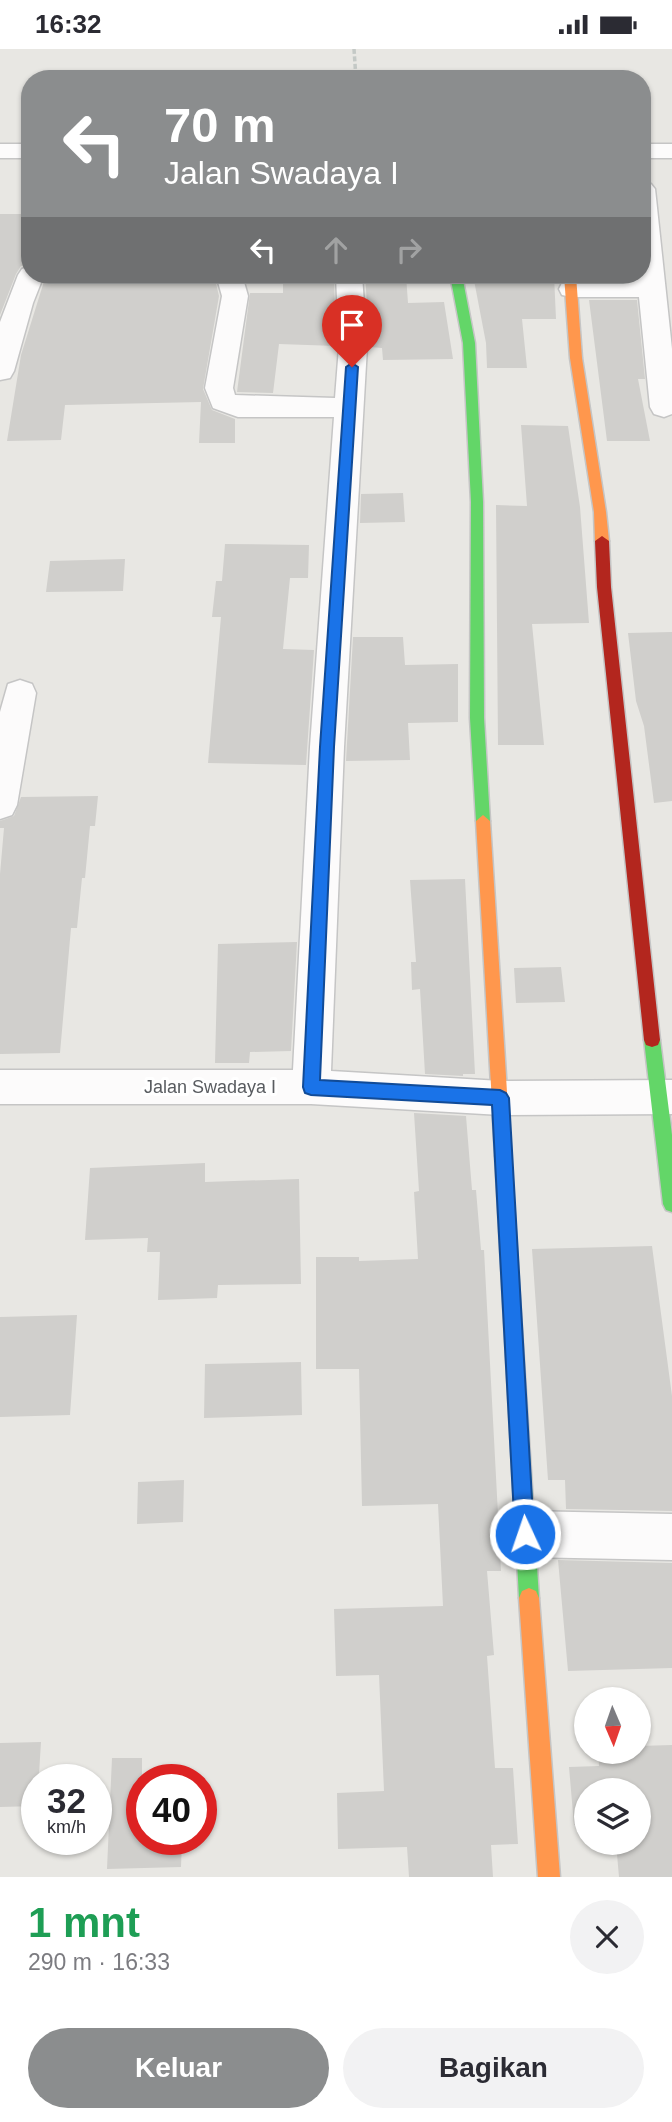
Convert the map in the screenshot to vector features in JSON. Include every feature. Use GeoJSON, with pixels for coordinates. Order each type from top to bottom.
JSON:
{"type":"FeatureCollection","features":[{"type":"Feature","properties":{"kind":"street"},"geometry":{"type":"LineString","coordinates":[[0,151],[21,151]]}},
{"type":"Feature","properties":{"kind":"street"},"geometry":{"type":"LineString","coordinates":[[651,151],[672,151]]}},
{"type":"Feature","properties":{"kind":"street"},"geometry":{"type":"LineString","coordinates":[[0,371],[19,303],[27,284]]}},
{"type":"Feature","properties":{"kind":"street"},"geometry":{"type":"LineString","coordinates":[[232,284],[235,296],[219,388],[223,401],[237,407],[348,408]]}},
{"type":"Feature","properties":{"kind":"street"},"geometry":{"type":"LineString","coordinates":[[311,1087],[327,747],[353,347],[350,284]]}},
{"type":"Feature","properties":{"kind":"street"},"geometry":{"type":"LineString","coordinates":[[458,284],[469,344],[477,502],[477,717],[525,1534],[549,1877]]}},
{"type":"Feature","properties":{"kind":"street"},"geometry":{"type":"LineString","coordinates":[[571,284],[576,358],[600,512],[604,587],[665,1097],[672,1204]]}},
{"type":"Feature","properties":{"kind":"street"},"geometry":{"type":"LineString","coordinates":[[598,284],[651,288]]}},
{"type":"Feature","properties":{"kind":"street"},"geometry":{"type":"LineString","coordinates":[[651,284],[664,407]]}},
{"type":"Feature","properties":{"kind":"street"},"geometry":{"type":"LineString","coordinates":[[0,804],[20,692]]}},
{"type":"Feature","properties":{"kind":"street","name":"Jalan Swadaya I"},"geometry":{"type":"LineString","coordinates":[[0,1087],[311,1087],[500,1098],[665,1097]]}},
{"type":"Feature","properties":{"kind":"street"},"geometry":{"type":"LineString","coordinates":[[525,1534],[672,1537]]}},
{"type":"Feature","properties":{"kind":"path"},"geometry":{"type":"LineString","coordinates":[[354,49],[355,70]]}},
{"type":"Feature","properties":{"kind":"building"},"geometry":{"type":"Polygon","coordinates":[[[0,214],[21,214],[21,266],[0,315],[0,214]]]}},
{"type":"Feature","properties":{"kind":"building"},"geometry":{"type":"Polygon","coordinates":[[[43,284],[216,284],[219,296],[203,389],[212,410],[235,419],[235,443],[199,443],[201,402],[65,405],[61,440],[7,441],[21,355],[43,284]]]}},
{"type":"Feature","properties":{"kind":"building"},"geometry":{"type":"Polygon","coordinates":[[[283,284],[334,284],[336,346],[279,344],[273,393],[237,392],[250,293],[283,293],[283,284]]]}},
{"type":"Feature","properties":{"kind":"building"},"geometry":{"type":"Polygon","coordinates":[[[366,284],[407,284],[408,303],[444,302],[453,359],[383,360],[382,348],[370,347],[366,284]]]}},
{"type":"Feature","properties":{"kind":"building"},"geometry":{"type":"Polygon","coordinates":[[[475,284],[554,284],[556,319],[522,319],[527,368],[487,368],[486,343],[475,284]]]}},
{"type":"Feature","properties":{"kind":"building"},"geometry":{"type":"Polygon","coordinates":[[[589,300],[637,300],[645,379],[638,379],[650,441],[607,441],[589,300]]]}},
{"type":"Feature","properties":{"kind":"building"},"geometry":{"type":"Polygon","coordinates":[[[521,425],[568,426],[580,507],[589,623],[532,624],[544,745],[498,745],[496,505],[527,506],[521,425]]]}},
{"type":"Feature","properties":{"kind":"building"},"geometry":{"type":"Polygon","coordinates":[[[403,493],[405,522],[360,523],[361,494],[403,493]]]}},
{"type":"Feature","properties":{"kind":"building"},"geometry":{"type":"Polygon","coordinates":[[[225,544],[309,545],[308,578],[290,578],[283,649],[314,650],[306,765],[208,763],[221,617],[212,617],[216,581],[222,581],[225,544]]]}},
{"type":"Feature","properties":{"kind":"building"},"geometry":{"type":"Polygon","coordinates":[[[125,559],[123,591],[46,592],[50,561],[125,559]]]}},
{"type":"Feature","properties":{"kind":"building"},"geometry":{"type":"Polygon","coordinates":[[[672,632],[672,801],[654,803],[644,726],[636,701],[628,633],[672,632]]]}},
{"type":"Feature","properties":{"kind":"building"},"geometry":{"type":"Polygon","coordinates":[[[353,637],[403,637],[405,665],[458,664],[458,722],[408,723],[410,760],[346,761],[353,637]]]}},
{"type":"Feature","properties":{"kind":"building"},"geometry":{"type":"Polygon","coordinates":[[[98,796],[95,826],[90,826],[77,928],[71,928],[60,1053],[0,1054],[0,874],[4,828],[0,828],[0,821],[14,816],[21,797],[98,796]]]}},
{"type":"Feature","properties":{"kind":"building"},"geometry":{"type":"Polygon","coordinates":[[[465,879],[475,1074],[425,1074],[420,989],[412,990],[411,962],[416,962],[410,880],[465,879]]]}},
{"type":"Feature","properties":{"kind":"building"},"geometry":{"type":"Polygon","coordinates":[[[297,942],[291,1051],[250,1052],[249,1063],[215,1063],[218,944],[297,942]]]}},
{"type":"Feature","properties":{"kind":"building"},"geometry":{"type":"Polygon","coordinates":[[[561,967],[565,1002],[516,1003],[514,968],[561,967]]]}},
{"type":"Feature","properties":{"kind":"building"},"geometry":{"type":"Polygon","coordinates":[[[414,1113],[466,1116],[472,1190],[476,1190],[481,1250],[484,1250],[501,1571],[487,1571],[494,1655],[487,1656],[495,1768],[513,1768],[518,1844],[491,1845],[493,1877],[409,1877],[407,1847],[338,1849],[337,1793],[384,1791],[379,1675],[336,1676],[334,1609],[443,1606],[438,1504],[362,1506],[359,1369],[316,1369],[316,1257],[359,1257],[359,1261],[418,1259],[414,1192],[419,1191],[414,1113]]]}},
{"type":"Feature","properties":{"kind":"building"},"geometry":{"type":"Polygon","coordinates":[[[205,1163],[205,1182],[299,1179],[301,1284],[218,1285],[217,1298],[158,1300],[160,1252],[147,1252],[148,1238],[85,1240],[90,1168],[205,1163]]]}},
{"type":"Feature","properties":{"kind":"building"},"geometry":{"type":"Polygon","coordinates":[[[652,1246],[672,1396],[672,1511],[566,1509],[565,1480],[548,1480],[532,1249],[652,1246]]]}},
{"type":"Feature","properties":{"kind":"building"},"geometry":{"type":"Polygon","coordinates":[[[77,1315],[70,1415],[0,1417],[0,1317],[77,1315]]]}},
{"type":"Feature","properties":{"kind":"building"},"geometry":{"type":"Polygon","coordinates":[[[301,1362],[302,1415],[204,1418],[205,1364],[301,1362]]]}},
{"type":"Feature","properties":{"kind":"building"},"geometry":{"type":"Polygon","coordinates":[[[184,1480],[183,1522],[137,1524],[138,1482],[184,1480]]]}},
{"type":"Feature","properties":{"kind":"building"},"geometry":{"type":"Polygon","coordinates":[[[558,1560],[672,1563],[672,1668],[568,1671],[558,1560]]]}},
{"type":"Feature","properties":{"kind":"building"},"geometry":{"type":"Polygon","coordinates":[[[41,1742],[40,1764],[21,1764],[21,1806],[0,1807],[0,1743],[41,1742]]]}},
{"type":"Feature","properties":{"kind":"building"},"geometry":{"type":"Polygon","coordinates":[[[672,1745],[672,1877],[619,1877],[617,1855],[651,1855],[651,1778],[574,1778],[574,1825],[569,1767],[651,1764],[651,1746],[672,1745]]]}},
{"type":"Feature","properties":{"kind":"building"},"geometry":{"type":"Polygon","coordinates":[[[112,1758],[142,1758],[142,1764],[126,1764],[126,1855],[181,1855],[181,1867],[107,1869],[108,1855],[112,1855],[112,1758]]]}},
{"type":"Feature","properties":{"kind":"traffic: fast"},"geometry":{"type":"LineString","coordinates":[[458,284],[469,343],[477,502],[477,718],[483,821]]}},
{"type":"Feature","properties":{"kind":"traffic: fast"},"geometry":{"type":"LineString","coordinates":[[652,1040],[672,1204]]}},
{"type":"Feature","properties":{"kind":"traffic: fast"},"geometry":{"type":"LineString","coordinates":[[503,1156],[529,1598]]}},
{"type":"Feature","properties":{"kind":"traffic: slow"},"geometry":{"type":"LineString","coordinates":[[571,284],[576,358],[602,541]]}},
{"type":"Feature","properties":{"kind":"traffic: slow"},"geometry":{"type":"LineString","coordinates":[[483,821],[503,1156]]}},
{"type":"Feature","properties":{"kind":"traffic: slow"},"geometry":{"type":"LineString","coordinates":[[529,1598],[549,1877]]}},
{"type":"Feature","properties":{"kind":"traffic: jam"},"geometry":{"type":"LineString","coordinates":[[602,541],[604,587],[652,1040]]}},
{"type":"Feature","properties":{"kind":"route"},"geometry":{"type":"LineString","coordinates":[[352,367],[327,747],[311,1087],[500,1098],[525,1534]]}}]}
